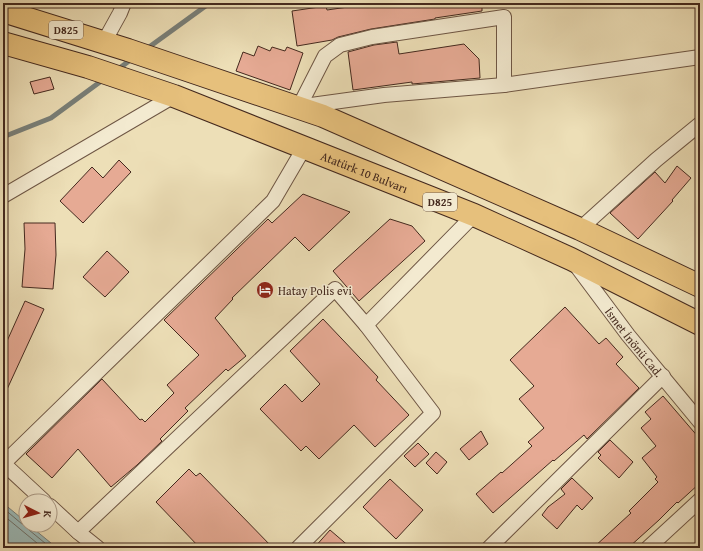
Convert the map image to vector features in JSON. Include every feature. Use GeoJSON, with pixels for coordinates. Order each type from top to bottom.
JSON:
{"type":"FeatureCollection","features":[{"type":"Feature","properties":{"kind":"highway","name":"D825"},"geometry":{"type":"LineString","coordinates":[[3,11],[104,42],[323,116],[580,229],[700,286]]}},
{"type":"Feature","properties":{"kind":"highway"},"geometry":{"type":"LineString","coordinates":[[3,23],[52,37],[104,42]]}},
{"type":"Feature","properties":{"kind":"highway","name":"Atatürk 10 Bulvarı"},"geometry":{"type":"LineString","coordinates":[[3,43],[88,67],[174,96],[474,215],[571,259],[700,324]]}},
{"type":"Feature","properties":{"kind":"street"},"geometry":{"type":"LineString","coordinates":[[104,42],[124,3]]}},
{"type":"Feature","properties":{"kind":"street"},"geometry":{"type":"LineString","coordinates":[[299,107],[325,56],[340,45],[372,37],[504,17],[504,85]]}},
{"type":"Feature","properties":{"kind":"street"},"geometry":{"type":"LineString","coordinates":[[299,107],[384,95],[504,85],[700,57]]}},
{"type":"Feature","properties":{"kind":"street"},"geometry":{"type":"LineString","coordinates":[[3,196],[174,96]]}},
{"type":"Feature","properties":{"kind":"street"},"geometry":{"type":"LineString","coordinates":[[580,229],[656,160],[700,124]]}},
{"type":"Feature","properties":{"kind":"street"},"geometry":{"type":"LineString","coordinates":[[35,493],[3,463],[273,201],[304,148]]}},
{"type":"Feature","properties":{"kind":"street"},"geometry":{"type":"LineString","coordinates":[[366,325],[474,215]]}},
{"type":"Feature","properties":{"kind":"street","name":"İsmet İnönü Cad."},"geometry":{"type":"LineString","coordinates":[[571,259],[628,335],[700,422]]}},
{"type":"Feature","properties":{"kind":"street"},"geometry":{"type":"LineString","coordinates":[[78,532],[335,289],[366,325],[433,413],[298,548]]}},
{"type":"Feature","properties":{"kind":"street"},"geometry":{"type":"LineString","coordinates":[[489,548],[663,376]]}},
{"type":"Feature","properties":{"kind":"street"},"geometry":{"type":"LineString","coordinates":[[648,548],[700,500]]}},
{"type":"Feature","properties":{"kind":"street"},"geometry":{"type":"LineString","coordinates":[[58,513],[98,548]]}},
{"type":"Feature","properties":{"kind":"water"},"geometry":{"type":"Polygon","coordinates":[[[3,503],[18,515],[18,533],[39,533],[57,548],[3,548],[3,503]]]}},
{"type":"Feature","properties":{"kind":"building"},"geometry":{"type":"Polygon","coordinates":[[[387,3],[482,3],[482,11],[371,29],[338,37],[332,40],[297,46],[292,11],[326,6],[327,10],[387,3]]]}},
{"type":"Feature","properties":{"kind":"building"},"geometry":{"type":"Polygon","coordinates":[[[397,42],[399,54],[464,44],[479,59],[480,78],[412,84],[412,82],[353,90],[348,52],[374,45],[397,42]]]}},
{"type":"Feature","properties":{"kind":"building"},"geometry":{"type":"Polygon","coordinates":[[[258,46],[270,51],[272,47],[285,51],[287,47],[303,53],[290,90],[236,71],[243,52],[254,56],[258,46]]]}},
{"type":"Feature","properties":{"kind":"building"},"geometry":{"type":"Polygon","coordinates":[[[50,77],[54,89],[34,94],[30,82],[50,77]]]}},
{"type":"Feature","properties":{"kind":"building"},"geometry":{"type":"Polygon","coordinates":[[[119,160],[131,172],[83,223],[60,201],[92,167],[103,178],[119,160]]]}},
{"type":"Feature","properties":{"kind":"building"},"geometry":{"type":"Polygon","coordinates":[[[677,166],[691,178],[672,200],[673,201],[638,239],[610,213],[655,172],[665,183],[677,166]]]}},
{"type":"Feature","properties":{"kind":"building"},"geometry":{"type":"Polygon","coordinates":[[[303,194],[350,212],[309,251],[295,237],[232,298],[233,299],[215,318],[246,356],[228,371],[226,369],[185,408],[188,411],[160,439],[162,441],[137,465],[111,487],[78,449],[52,478],[26,454],[102,379],[140,420],[142,419],[145,422],[174,393],[167,385],[199,355],[164,320],[268,219],[272,223],[303,194]]]}},
{"type":"Feature","properties":{"kind":"building"},"geometry":{"type":"Polygon","coordinates":[[[390,219],[412,226],[425,241],[359,301],[333,271],[390,219]]]}},
{"type":"Feature","properties":{"kind":"building"},"geometry":{"type":"Polygon","coordinates":[[[24,223],[55,223],[56,255],[53,289],[22,287],[25,249],[24,223]]]}},
{"type":"Feature","properties":{"kind":"building"},"geometry":{"type":"Polygon","coordinates":[[[107,251],[129,272],[105,297],[83,277],[107,251]]]}},
{"type":"Feature","properties":{"kind":"building"},"geometry":{"type":"Polygon","coordinates":[[[25,301],[44,309],[3,398],[3,350],[25,301]]]}},
{"type":"Feature","properties":{"kind":"building"},"geometry":{"type":"Polygon","coordinates":[[[565,307],[599,344],[606,338],[623,357],[616,364],[639,388],[587,439],[584,435],[493,513],[476,494],[532,446],[528,442],[544,428],[519,399],[534,386],[510,360],[565,307]]]}},
{"type":"Feature","properties":{"kind":"building"},"geometry":{"type":"Polygon","coordinates":[[[323,319],[378,377],[376,380],[409,415],[375,447],[354,425],[319,459],[306,446],[301,451],[260,409],[285,384],[302,402],[320,384],[290,351],[323,319]]]}},
{"type":"Feature","properties":{"kind":"building"},"geometry":{"type":"Polygon","coordinates":[[[663,396],[700,439],[700,483],[678,503],[677,502],[628,548],[593,548],[631,513],[629,511],[658,482],[655,479],[657,477],[642,458],[656,446],[641,428],[651,419],[645,412],[663,396]]]}},
{"type":"Feature","properties":{"kind":"building"},"geometry":{"type":"Polygon","coordinates":[[[481,431],[488,444],[469,460],[460,449],[481,431]]]}},
{"type":"Feature","properties":{"kind":"building"},"geometry":{"type":"Polygon","coordinates":[[[610,440],[633,462],[619,478],[598,458],[601,455],[598,452],[610,440]]]}},
{"type":"Feature","properties":{"kind":"building"},"geometry":{"type":"Polygon","coordinates":[[[418,443],[429,454],[415,467],[404,456],[418,443]]]}},
{"type":"Feature","properties":{"kind":"building"},"geometry":{"type":"Polygon","coordinates":[[[436,452],[447,462],[437,474],[426,463],[436,452]]]}},
{"type":"Feature","properties":{"kind":"building"},"geometry":{"type":"Polygon","coordinates":[[[189,469],[196,476],[200,473],[273,548],[200,548],[156,502],[189,469]]]}},
{"type":"Feature","properties":{"kind":"building"},"geometry":{"type":"Polygon","coordinates":[[[572,478],[593,498],[582,510],[577,505],[557,529],[542,515],[548,507],[565,494],[561,489],[572,478]]]}},
{"type":"Feature","properties":{"kind":"building"},"geometry":{"type":"Polygon","coordinates":[[[390,479],[423,510],[396,539],[363,507],[390,479]]]}},
{"type":"Feature","properties":{"kind":"building"},"geometry":{"type":"Polygon","coordinates":[[[330,530],[351,548],[314,548],[330,530]]]}},
{"type":"Feature","properties":{"kind":"waterway"},"geometry":{"type":"LineString","coordinates":[[145,50],[207,5],[227,3]]}},
{"type":"Feature","properties":{"kind":"waterway"},"geometry":{"type":"LineString","coordinates":[[117,70],[133,58]]}},
{"type":"Feature","properties":{"kind":"waterway"},"geometry":{"type":"LineString","coordinates":[[3,137],[51,118],[104,79]]}},
{"type":"Feature","properties":{"kind":"place","name":"Hatay Polis evi"},"geometry":{"type":"Point","coordinates":[265,290]}}]}
